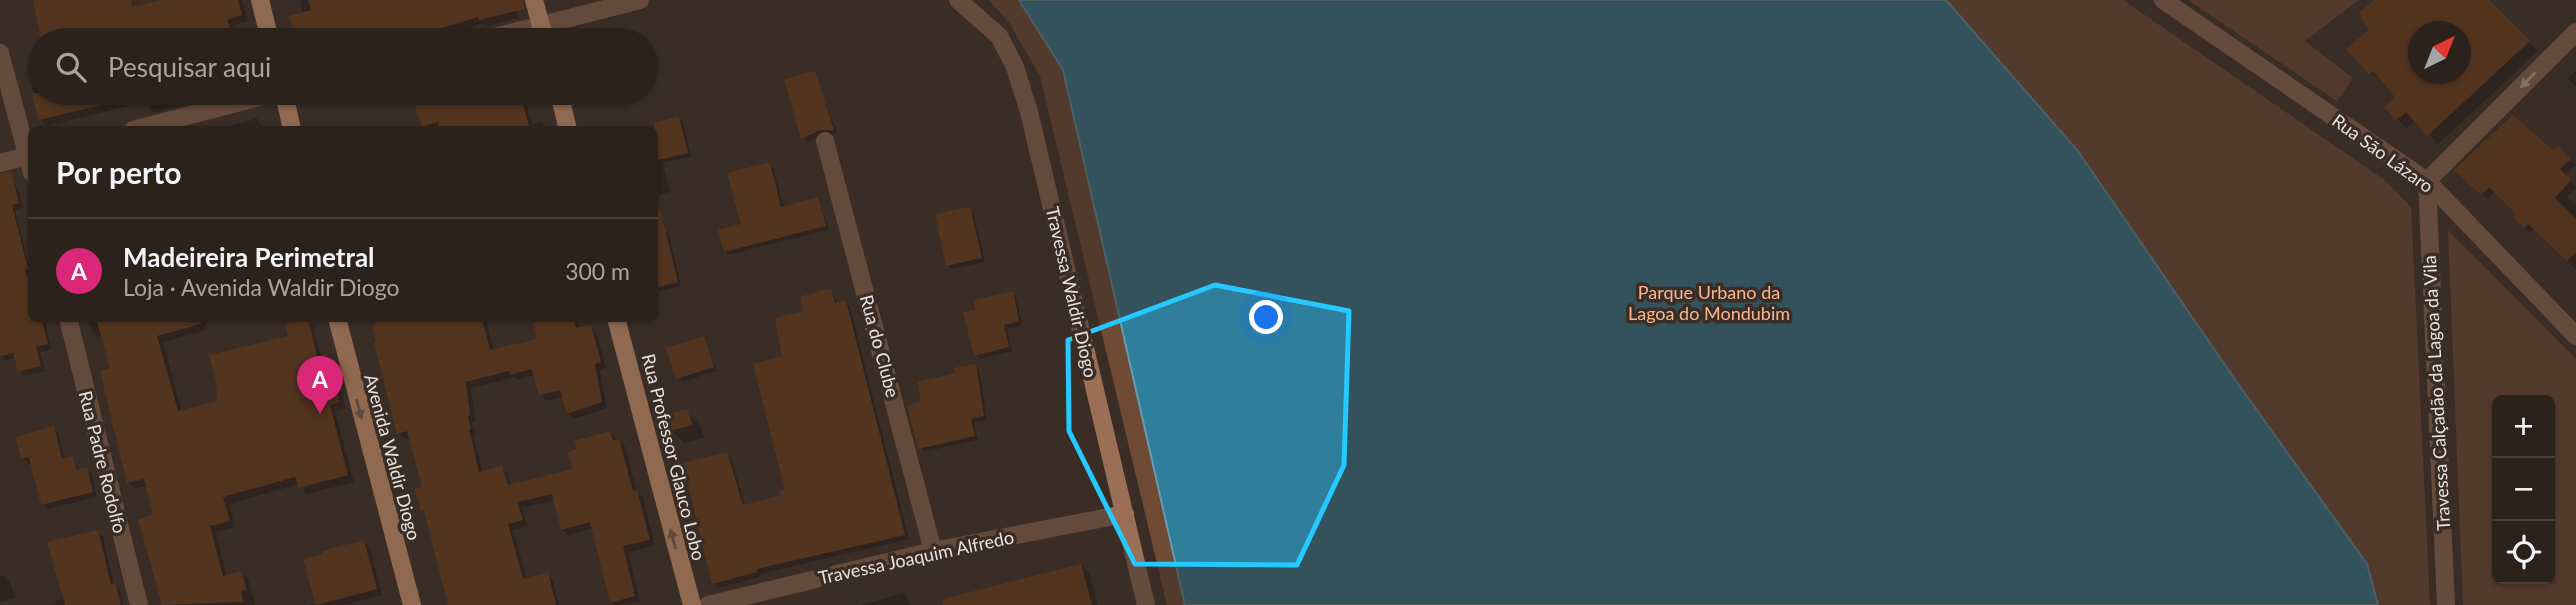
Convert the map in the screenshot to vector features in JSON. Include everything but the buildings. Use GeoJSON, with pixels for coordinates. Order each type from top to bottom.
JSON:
{"type":"FeatureCollection","features":[{"type":"Feature","properties":{"kind":"main road"},"geometry":{"type":"LineString","coordinates":[[260,0],[267,28]]}},
{"type":"Feature","properties":{"kind":"main road"},"geometry":{"type":"LineString","coordinates":[[534,0],[542,28]]}},
{"type":"Feature","properties":{"kind":"main road"},"geometry":{"type":"LineString","coordinates":[[287,105],[291,126]]}},
{"type":"Feature","properties":{"kind":"main road"},"geometry":{"type":"LineString","coordinates":[[562,105],[567,126]]}},
{"type":"Feature","properties":{"kind":"main road","name":"Avenida Waldir Diogo"},"geometry":{"type":"LineString","coordinates":[[338,322],[412,605]]}},
{"type":"Feature","properties":{"kind":"main road","name":"Rua Professor Glauco Lobo"},"geometry":{"type":"LineString","coordinates":[[618,322],[692,605]]}},
{"type":"Feature","properties":{"kind":"street"},"geometry":{"type":"LineString","coordinates":[[558,28],[640,0]]}},
{"type":"Feature","properties":{"kind":"street","name":"Travessa Waldir Diogo"},"geometry":{"type":"LineString","coordinates":[[958,0],[999,36],[1015,67],[1029,112],[1146,605]]}},
{"type":"Feature","properties":{"kind":"street","name":"Rua São Lázaro"},"geometry":{"type":"LineString","coordinates":[[2163,0],[2427,181],[2576,336]]}},
{"type":"Feature","properties":{"kind":"street"},"geometry":{"type":"LineString","coordinates":[[2427,181],[2576,32]]}},
{"type":"Feature","properties":{"kind":"street"},"geometry":{"type":"LineString","coordinates":[[0,53],[28,155]]}},
{"type":"Feature","properties":{"kind":"street"},"geometry":{"type":"LineString","coordinates":[[148,126],[229,105]]}},
{"type":"Feature","properties":{"kind":"street","name":"Rua do Clube"},"geometry":{"type":"LineString","coordinates":[[825,141],[933,551]]}},
{"type":"Feature","properties":{"kind":"street"},"geometry":{"type":"LineString","coordinates":[[0,163],[28,162]]}},
{"type":"Feature","properties":{"kind":"street","name":"Travessa Calçadão da Lagoa da Vila"},"geometry":{"type":"LineString","coordinates":[[2427,181],[2446,605]]}},
{"type":"Feature","properties":{"kind":"street","name":"Rua Padre Rodolfo"},"geometry":{"type":"LineString","coordinates":[[69,322],[139,605]]}},
{"type":"Feature","properties":{"kind":"street","name":"Travessa Joaquim Alfredo"},"geometry":{"type":"LineString","coordinates":[[708,605],[933,551],[1125,514]]}},
{"type":"Feature","properties":{"kind":"highlighted area"},"geometry":{"type":"Polygon","coordinates":[[[1215,285],[1349,311],[1344,465],[1297,565],[1135,564],[1069,431],[1068,340],[1215,285]]]}},
{"type":"Feature","properties":{"kind":"green space","name":"Parque Urbano da Lagoa do Mondubim"},"geometry":{"type":"Polygon","coordinates":[[[989,0],[2123,0],[2386,181],[2411,207],[2430,605],[1167,605],[1040,76],[1010,24],[989,0]]]}},
{"type":"Feature","properties":{"kind":"green space"},"geometry":{"type":"Polygon","coordinates":[[[2188,0],[2359,0],[2305,41],[2353,78],[2337,101],[2188,0]]]}},
{"type":"Feature","properties":{"kind":"green space"},"geometry":{"type":"Polygon","coordinates":[[[2448,230],[2576,359],[2576,605],[2463,605],[2448,230]]]}},
{"type":"Feature","properties":{"kind":"water","name":"Parque Urbano da Lagoa do Mondubim"},"geometry":{"type":"Polygon","coordinates":[[[1019,0],[1946,0],[2078,151],[2236,381],[2367,564],[2378,605],[1185,605],[1063,70],[1019,0]]]}},
{"type":"Feature","properties":{"kind":"place","name":"Madeireira Perimetral"},"geometry":{"type":"Point","coordinates":[320,414]}}]}
